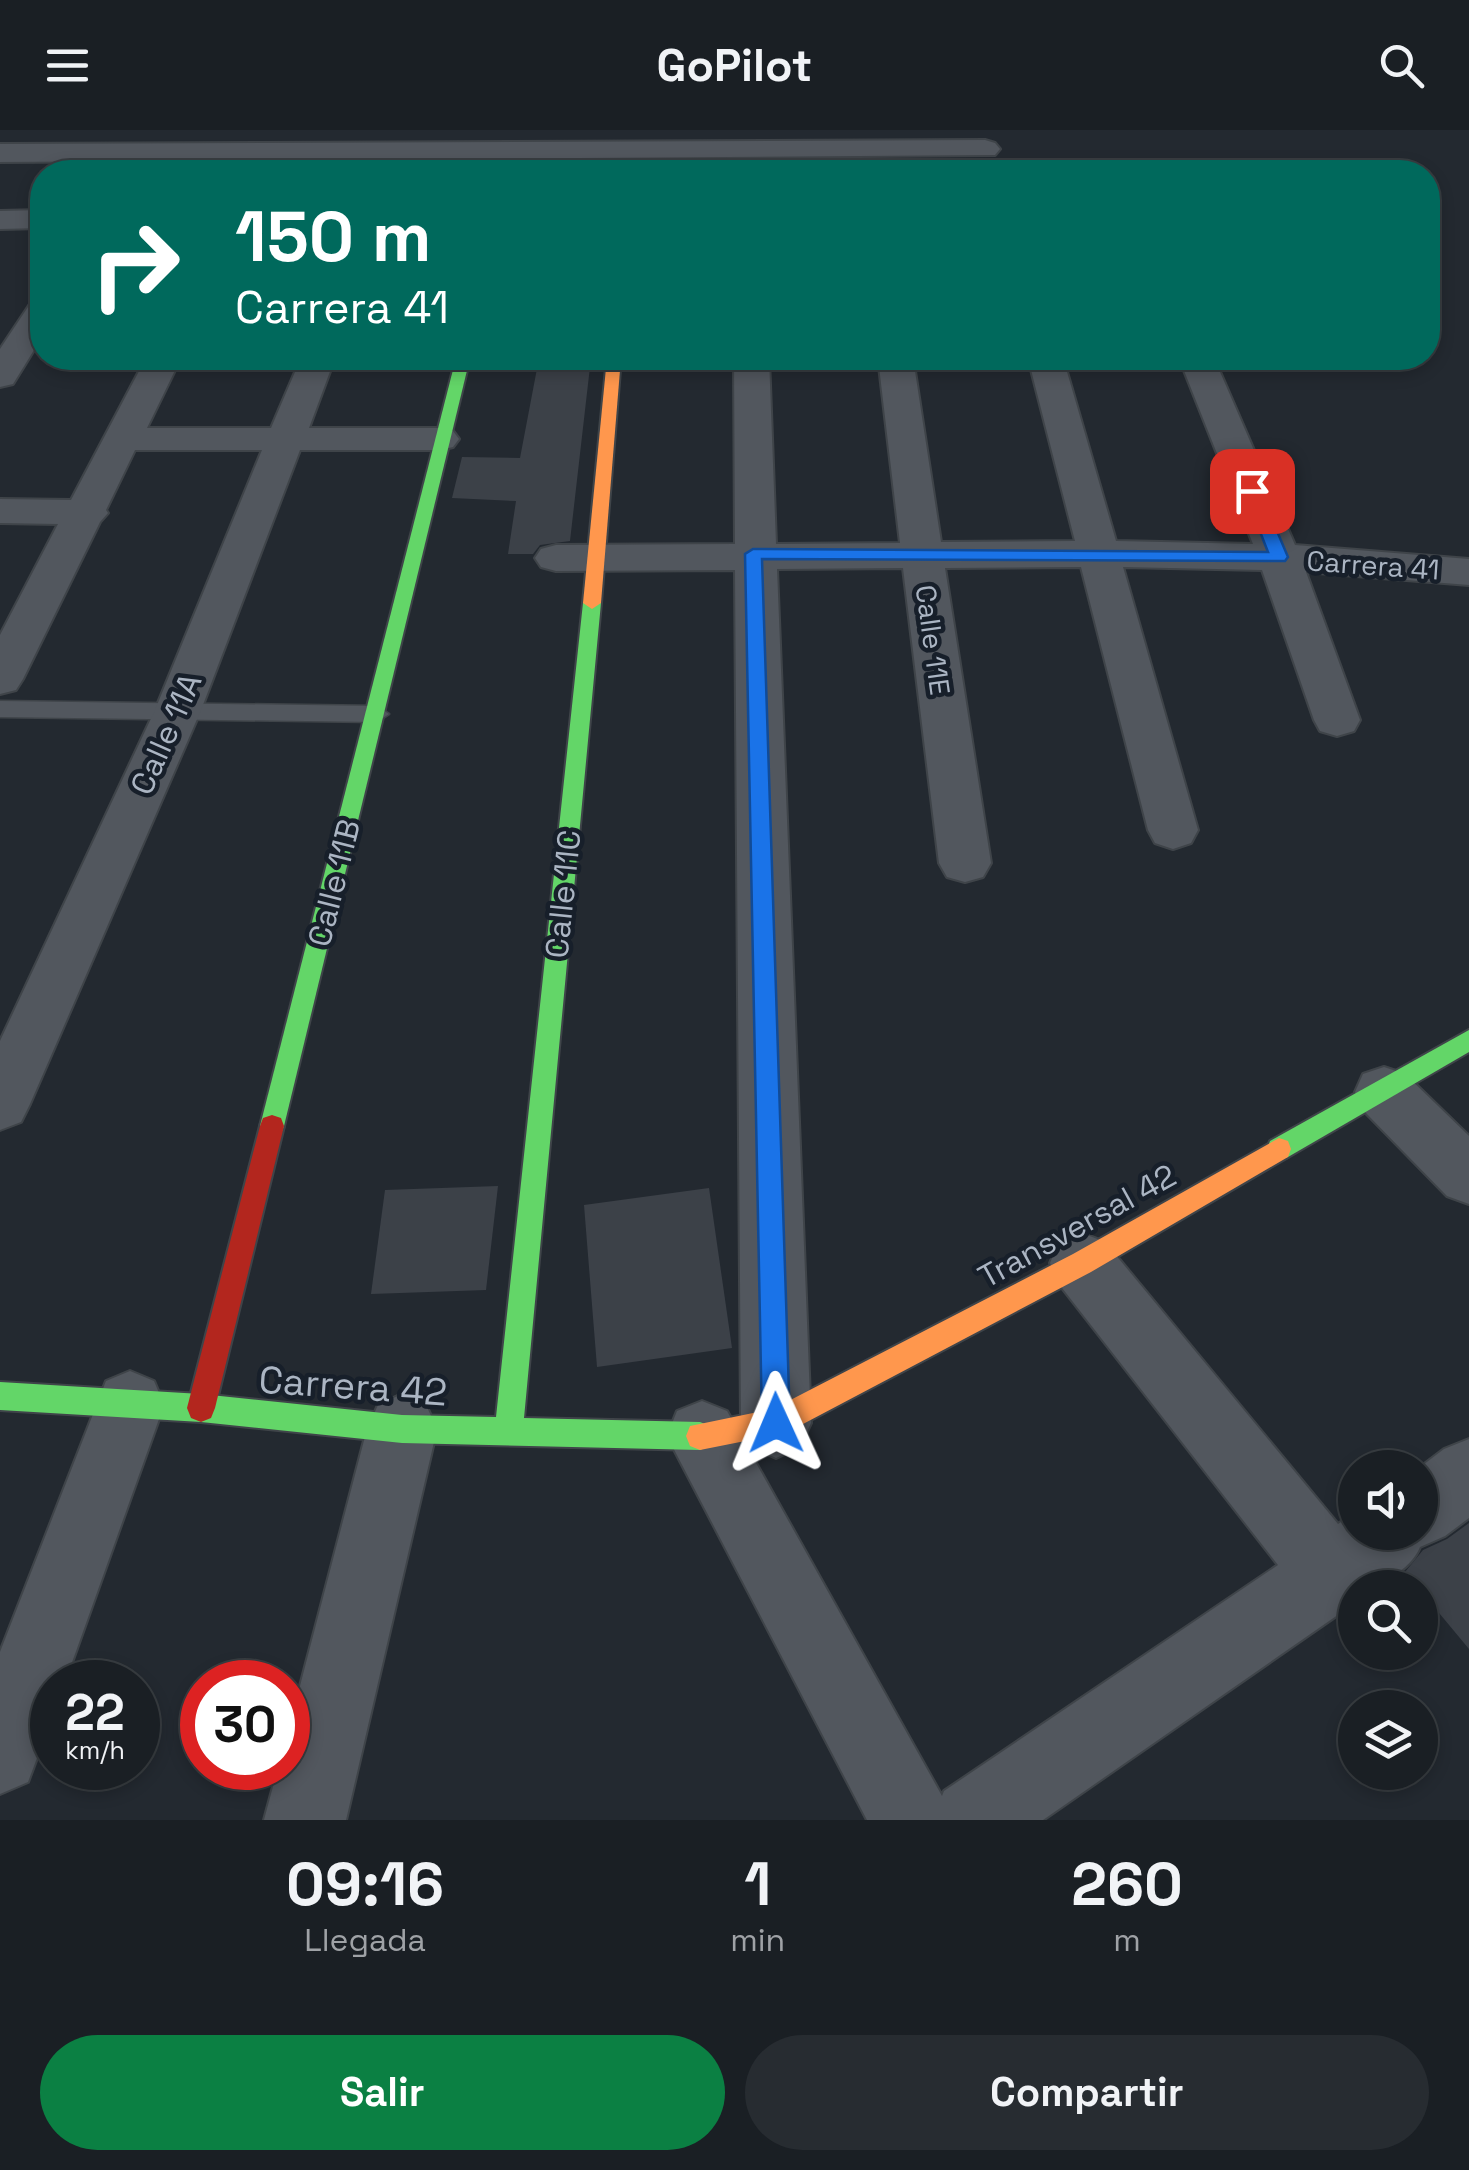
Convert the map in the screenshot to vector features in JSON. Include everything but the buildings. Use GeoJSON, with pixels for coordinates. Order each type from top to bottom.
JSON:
{"type":"FeatureCollection","features":[{"type":"Feature","properties":{"kind":"street"},"geometry":{"type":"LineString","coordinates":[[0,152],[985,150]]}},
{"type":"Feature","properties":{"kind":"street"},"geometry":{"type":"LineString","coordinates":[[0,220],[30,219]]}},
{"type":"Feature","properties":{"kind":"street"},"geometry":{"type":"LineString","coordinates":[[0,376],[30,330]]}},
{"type":"Feature","properties":{"kind":"street"},"geometry":{"type":"LineString","coordinates":[[0,680],[157,370]]}},
{"type":"Feature","properties":{"kind":"street","name":"Calle 11A"},"geometry":{"type":"LineString","coordinates":[[0,1104],[178,710],[314,370]]}},
{"type":"Feature","properties":{"kind":"street","name":"Calle 11B"},"geometry":{"type":"LineString","coordinates":[[201,1408],[377,714],[460,370]]}},
{"type":"Feature","properties":{"kind":"street","name":"Calle 11C"},"geometry":{"type":"LineString","coordinates":[[509,1429],[577,557],[612,370]]}},
{"type":"Feature","properties":{"kind":"street"},"geometry":{"type":"LineString","coordinates":[[751,370],[776,1423]]}},
{"type":"Feature","properties":{"kind":"street","name":"Calle 11E"},"geometry":{"type":"LineString","coordinates":[[897,370],[965,863]]}},
{"type":"Feature","properties":{"kind":"street"},"geometry":{"type":"LineString","coordinates":[[1049,370],[1173,830]]}},
{"type":"Feature","properties":{"kind":"street"},"geometry":{"type":"LineString","coordinates":[[1202,370],[1279,557],[1337,720]]}},
{"type":"Feature","properties":{"kind":"street"},"geometry":{"type":"LineString","coordinates":[[124,439],[440,439]]}},
{"type":"Feature","properties":{"kind":"street"},"geometry":{"type":"LineString","coordinates":[[0,511],[88,513]]}},
{"type":"Feature","properties":{"kind":"street","name":"Carrera 41"},"geometry":{"type":"LineString","coordinates":[[577,557],[753,554],[1279,557],[1469,572]]}},
{"type":"Feature","properties":{"kind":"street","name":"Transversal 42"},"geometry":{"type":"LineString","coordinates":[[702,1436],[776,1423],[1082,1263],[1469,1040]]}},
{"type":"Feature","properties":{"kind":"street"},"geometry":{"type":"LineString","coordinates":[[1384,1092],[1469,1176]]}},
{"type":"Feature","properties":{"kind":"street"},"geometry":{"type":"LineString","coordinates":[[972,1820],[1361,1554],[1082,1263]]}},
{"type":"Feature","properties":{"kind":"street","name":"Carrera 42"},"geometry":{"type":"LineString","coordinates":[[0,1396],[201,1408],[402,1429],[702,1436]]}},
{"type":"Feature","properties":{"kind":"street"},"geometry":{"type":"LineString","coordinates":[[0,1754],[130,1405]]}},
{"type":"Feature","properties":{"kind":"street"},"geometry":{"type":"LineString","coordinates":[[305,1820],[402,1429]]}},
{"type":"Feature","properties":{"kind":"street"},"geometry":{"type":"LineString","coordinates":[[702,1436],[911,1820]]}},
{"type":"Feature","properties":{"kind":"street"},"geometry":{"type":"LineString","coordinates":[[1438,1497],[1469,1474]]}},
{"type":"Feature","properties":{"kind":"lane"},"geometry":{"type":"LineString","coordinates":[[0,709],[377,714]]}},
{"type":"Feature","properties":{"kind":"traffic: fast"},"geometry":{"type":"LineString","coordinates":[[272,1126],[460,370]]}},
{"type":"Feature","properties":{"kind":"traffic: fast"},"geometry":{"type":"LineString","coordinates":[[509,1429],[592,603]]}},
{"type":"Feature","properties":{"kind":"traffic: fast"},"geometry":{"type":"LineString","coordinates":[[1279,1149],[1469,1040]]}},
{"type":"Feature","properties":{"kind":"traffic: fast"},"geometry":{"type":"LineString","coordinates":[[0,1396],[201,1408],[402,1429],[700,1436]]}},
{"type":"Feature","properties":{"kind":"traffic: slow"},"geometry":{"type":"LineString","coordinates":[[592,603],[613,370]]}},
{"type":"Feature","properties":{"kind":"traffic: slow"},"geometry":{"type":"LineString","coordinates":[[700,1436],[776,1423],[1082,1263],[1279,1149]]}},
{"type":"Feature","properties":{"kind":"traffic: jam"},"geometry":{"type":"LineString","coordinates":[[201,1408],[272,1126]]}},
{"type":"Feature","properties":{"kind":"route"},"geometry":{"type":"LineString","coordinates":[[776,1423],[753,554],[1279,557],[1252,491]]}}]}
